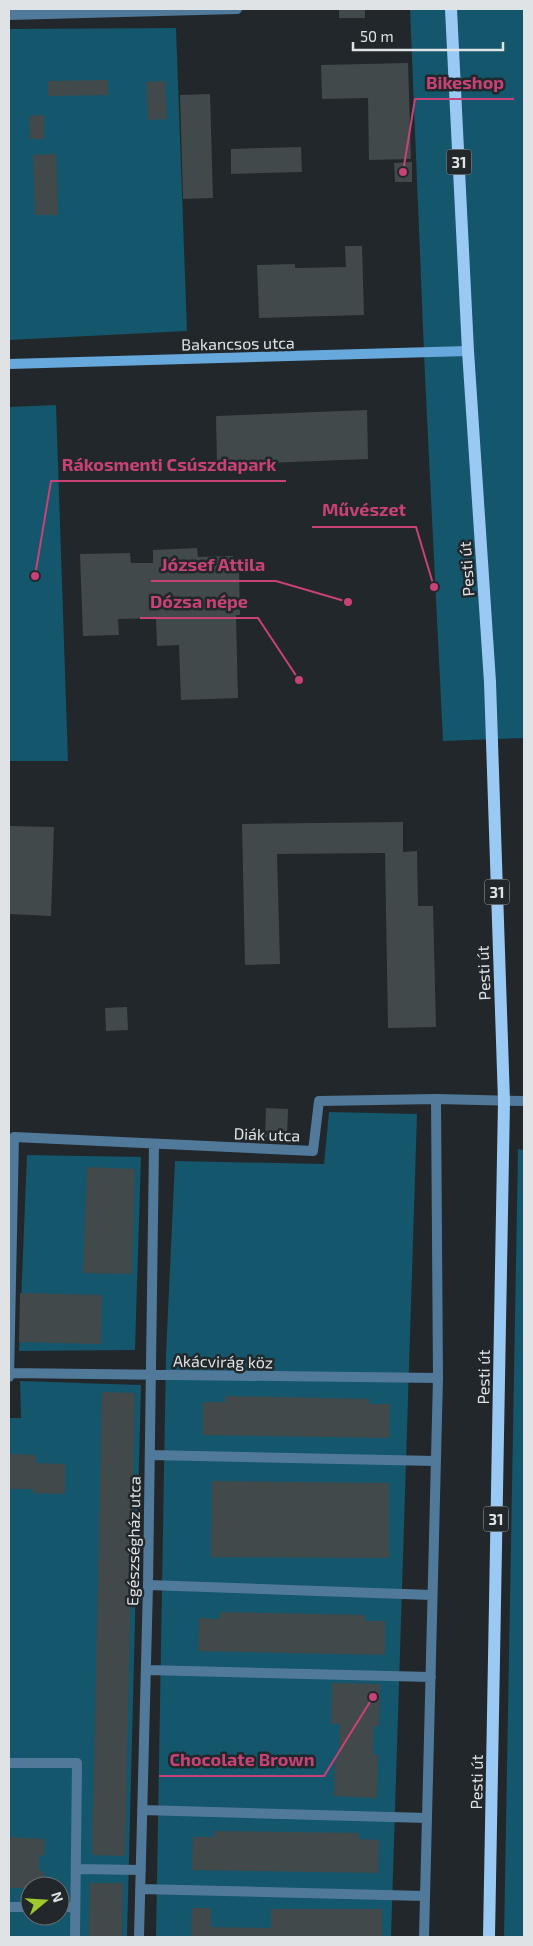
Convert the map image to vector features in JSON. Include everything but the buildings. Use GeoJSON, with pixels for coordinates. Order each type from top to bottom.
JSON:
{"type":"FeatureCollection","features":[{"type":"Feature","properties":{"kind":"main road","name":"Pesti út"},"geometry":{"type":"LineString","coordinates":[[451,9],[468,352],[490,692],[504,1101],[489,1937]]}},
{"type":"Feature","properties":{"kind":"street"},"geometry":{"type":"LineString","coordinates":[[9,15],[238,9]]}},
{"type":"Feature","properties":{"kind":"street","name":"Bakancsos utca"},"geometry":{"type":"LineString","coordinates":[[9,364],[468,352]]}},
{"type":"Feature","properties":{"kind":"street"},"geometry":{"type":"LineString","coordinates":[[424,1937],[438,1378],[436,1099]]}},
{"type":"Feature","properties":{"kind":"street","name":"Diák utca"},"geometry":{"type":"LineString","coordinates":[[9,1372],[14,1137],[313,1151],[319,1101],[436,1099],[524,1101]]}},
{"type":"Feature","properties":{"kind":"street","name":"Egészségház utca"},"geometry":{"type":"LineString","coordinates":[[139,1937],[148,1585],[154,1145]]}},
{"type":"Feature","properties":{"kind":"street"},"geometry":{"type":"LineString","coordinates":[[9,1372],[9,1378]]}},
{"type":"Feature","properties":{"kind":"street","name":"Akácvirág köz"},"geometry":{"type":"LineString","coordinates":[[9,1372],[438,1378]]}},
{"type":"Feature","properties":{"kind":"street"},"geometry":{"type":"LineString","coordinates":[[150,1455],[436,1461]]}},
{"type":"Feature","properties":{"kind":"street"},"geometry":{"type":"LineString","coordinates":[[148,1585],[432,1595]]}},
{"type":"Feature","properties":{"kind":"street"},"geometry":{"type":"LineString","coordinates":[[146,1670],[430,1678]]}},
{"type":"Feature","properties":{"kind":"street"},"geometry":{"type":"LineString","coordinates":[[9,1763],[77,1763],[74,1937]]}},
{"type":"Feature","properties":{"kind":"street"},"geometry":{"type":"LineString","coordinates":[[142,1810],[427,1818]]}},
{"type":"Feature","properties":{"kind":"street"},"geometry":{"type":"LineString","coordinates":[[76,1869],[140,1870]]}},
{"type":"Feature","properties":{"kind":"street"},"geometry":{"type":"LineString","coordinates":[[140,1889],[425,1896]]}},
{"type":"Feature","properties":{"kind":"street"},"geometry":{"type":"LineString","coordinates":[[70,1907],[75,1907]]}},
{"type":"Feature","properties":{"kind":"shaded area"},"geometry":{"type":"Polygon","coordinates":[[[410,9],[524,9],[524,738],[443,741],[425,377],[410,9]]]}},
{"type":"Feature","properties":{"kind":"shaded area"},"geometry":{"type":"Polygon","coordinates":[[[176,28],[187,331],[9,340],[9,29],[176,28]]]}},
{"type":"Feature","properties":{"kind":"shaded area"},"geometry":{"type":"Polygon","coordinates":[[[56,405],[68,761],[9,761],[9,407],[56,405]]]}},
{"type":"Feature","properties":{"kind":"shaded area"},"geometry":{"type":"Polygon","coordinates":[[[329,1112],[417,1114],[391,1937],[156,1937],[166,1354],[175,1161],[324,1164],[329,1112]]]}},
{"type":"Feature","properties":{"kind":"shaded area"},"geometry":{"type":"Polygon","coordinates":[[[518,1149],[524,1150],[524,1937],[504,1937],[518,1149]]]}},
{"type":"Feature","properties":{"kind":"shaded area"},"geometry":{"type":"Polygon","coordinates":[[[27,1155],[141,1157],[135,1350],[19,1351],[27,1155]]]}},
{"type":"Feature","properties":{"kind":"shaded area"},"geometry":{"type":"Polygon","coordinates":[[[20,1381],[141,1385],[127,1937],[9,1937],[9,1418],[21,1418],[20,1381]]]}},
{"type":"Feature","properties":{"kind":"place","name":"Bikeshop"},"geometry":{"type":"Point","coordinates":[403,172]}},
{"type":"Feature","properties":{"kind":"place","name":"Rákosmenti Csúszdapark"},"geometry":{"type":"Point","coordinates":[35,576]}},
{"type":"Feature","properties":{"kind":"place","name":"Művészet"},"geometry":{"type":"Point","coordinates":[434,587]}},
{"type":"Feature","properties":{"kind":"place","name":"József Attila"},"geometry":{"type":"Point","coordinates":[348,602]}},
{"type":"Feature","properties":{"kind":"place","name":"Dózsa népe"},"geometry":{"type":"Point","coordinates":[299,680]}},
{"type":"Feature","properties":{"kind":"place","name":"Chocolate Brown"},"geometry":{"type":"Point","coordinates":[373,1697]}}]}
